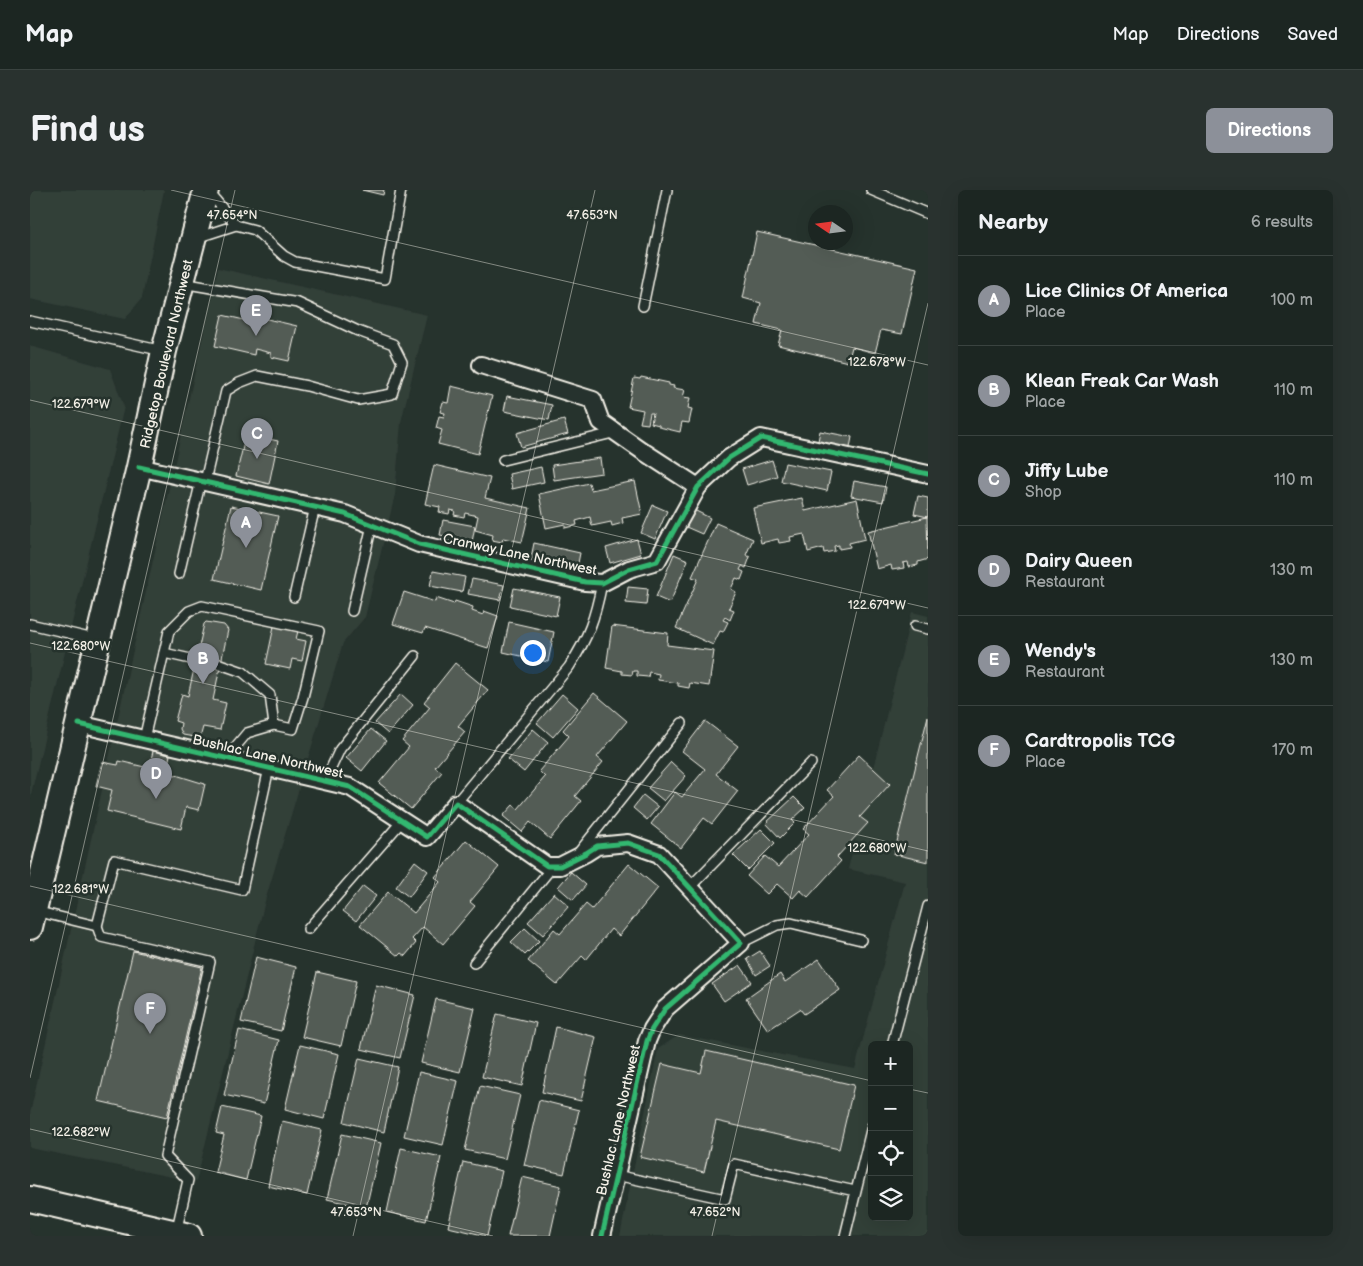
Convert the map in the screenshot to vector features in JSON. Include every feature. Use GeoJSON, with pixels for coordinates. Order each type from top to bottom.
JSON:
{"type":"FeatureCollection","features":[{"type":"Feature","properties":{"kind":"main road","name":"Ridgetop Boulevard Northwest"},"geometry":{"type":"LineString","coordinates":[[32,919],[140,467],[164,351],[207,190]]}},
{"type":"Feature","properties":{"kind":"main road"},"geometry":{"type":"LineString","coordinates":[[30,1199],[183,1234]]}},
{"type":"Feature","properties":{"kind":"street"},"geometry":{"type":"LineString","coordinates":[[481,365],[593,400],[602,422],[698,487]]}},
{"type":"Feature","properties":{"kind":"street","name":"Cranway Lane Northwest"},"geometry":{"type":"LineString","coordinates":[[140,467],[345,514],[419,544],[585,582],[602,583],[629,569],[657,561],[698,487],[729,458],[761,438],[928,474]]}},
{"type":"Feature","properties":{"kind":"street","name":"Bushlac Lane Northwest"},"geometry":{"type":"LineString","coordinates":[[79,724],[350,787],[427,837],[456,803]]}},
{"type":"Feature","properties":{"kind":"street"},"geometry":{"type":"LineString","coordinates":[[456,803],[547,866],[560,866],[597,846],[628,843],[660,854],[741,943]]}},
{"type":"Feature","properties":{"kind":"street","name":"Bushlac Lane Northwest"},"geometry":{"type":"LineString","coordinates":[[602,1236],[647,1042],[652,1029],[665,1009],[741,943]]}},
{"type":"Feature","properties":{"kind":"lane"},"geometry":{"type":"LineString","coordinates":[[207,190],[236,225]]}},
{"type":"Feature","properties":{"kind":"lane"},"geometry":{"type":"LineString","coordinates":[[193,239],[236,225],[255,230],[284,256],[296,262],[385,279],[401,190]]}},
{"type":"Feature","properties":{"kind":"lane"},"geometry":{"type":"LineString","coordinates":[[643,306],[667,190]]}},
{"type":"Feature","properties":{"kind":"lane"},"geometry":{"type":"LineString","coordinates":[[871,190],[928,214]]}},
{"type":"Feature","properties":{"kind":"lane"},"geometry":{"type":"LineString","coordinates":[[179,574],[226,391],[239,383],[257,376],[307,386],[358,400],[392,394],[402,362],[393,344],[298,303],[182,283]]}},
{"type":"Feature","properties":{"kind":"lane"},"geometry":{"type":"LineString","coordinates":[[30,321],[164,351]]}},
{"type":"Feature","properties":{"kind":"lane"},"geometry":{"type":"LineString","coordinates":[[503,460],[617,432]]}},
{"type":"Feature","properties":{"kind":"lane"},"geometry":{"type":"LineString","coordinates":[[294,597],[315,507]]}},
{"type":"Feature","properties":{"kind":"lane"},"geometry":{"type":"LineString","coordinates":[[352,611],[372,525]]}},
{"type":"Feature","properties":{"kind":"lane"},"geometry":{"type":"LineString","coordinates":[[456,803],[569,667],[582,647],[592,626],[602,583]]}},
{"type":"Feature","properties":{"kind":"lane"},"geometry":{"type":"LineString","coordinates":[[144,739],[169,631],[189,611],[202,606],[319,632],[304,697],[293,729],[274,725],[247,733],[226,758]]}},
{"type":"Feature","properties":{"kind":"lane"},"geometry":{"type":"LineString","coordinates":[[30,624],[98,640]]}},
{"type":"Feature","properties":{"kind":"lane"},"geometry":{"type":"LineString","coordinates":[[915,626],[928,629]]}},
{"type":"Feature","properties":{"kind":"lane"},"geometry":{"type":"LineString","coordinates":[[164,653],[195,660]]}},
{"type":"Feature","properties":{"kind":"lane"},"geometry":{"type":"LineString","coordinates":[[325,781],[340,749],[415,656]]}},
{"type":"Feature","properties":{"kind":"lane"},"geometry":{"type":"LineString","coordinates":[[220,664],[243,672],[270,695],[274,725]]}},
{"type":"Feature","properties":{"kind":"lane"},"geometry":{"type":"LineString","coordinates":[[572,860],[682,724]]}},
{"type":"Feature","properties":{"kind":"lane"},"geometry":{"type":"LineString","coordinates":[[690,887],[811,763]]}},
{"type":"Feature","properties":{"kind":"lane"},"geometry":{"type":"LineString","coordinates":[[183,1234],[188,1180],[165,1156],[210,962],[101,937],[98,926],[114,860],[242,890],[269,768]]}},
{"type":"Feature","properties":{"kind":"lane"},"geometry":{"type":"LineString","coordinates":[[308,929],[402,821]]}},
{"type":"Feature","properties":{"kind":"lane"},"geometry":{"type":"LineString","coordinates":[[474,964],[553,866]]}},
{"type":"Feature","properties":{"kind":"lane"},"geometry":{"type":"LineString","coordinates":[[893,1041],[928,906]]}},
{"type":"Feature","properties":{"kind":"lane"},"geometry":{"type":"LineString","coordinates":[[32,919],[98,926]]}},
{"type":"Feature","properties":{"kind":"lane"},"geometry":{"type":"LineString","coordinates":[[741,943],[777,925],[791,924],[860,940]]}},
{"type":"Feature","properties":{"kind":"lane"},"geometry":{"type":"LineString","coordinates":[[845,1236],[871,1131]]}},
{"type":"Feature","properties":{"kind":"lane"},"geometry":{"type":"LineString","coordinates":[[616,1175],[725,1200],[734,1164],[855,1191]]}},
{"type":"Feature","properties":{"kind":"shaded area"},"geometry":{"type":"Polygon","coordinates":[[[30,190],[164,190],[142,298],[125,319],[30,299],[30,190]]]}},
{"type":"Feature","properties":{"kind":"shaded area"},"geometry":{"type":"Polygon","coordinates":[[[218,268],[427,315],[401,422],[395,495],[365,617],[343,643],[265,901],[196,1182],[30,1148],[30,1114],[218,268]]]}},
{"type":"Feature","properties":{"kind":"shaded area"},"geometry":{"type":"Polygon","coordinates":[[[30,346],[110,369],[124,407],[30,798],[30,346]]]}},
{"type":"Feature","properties":{"kind":"shaded area"},"geometry":{"type":"Polygon","coordinates":[[[912,612],[928,616],[928,1236],[620,1236],[658,1049],[679,1035],[855,1069],[905,882],[848,869],[912,612]]]}},
{"type":"Feature","properties":{"kind":"building"},"geometry":{"type":"Polygon","coordinates":[[[362,190],[384,190],[383,195],[362,190]]]}},
{"type":"Feature","properties":{"kind":"building"},"geometry":{"type":"Polygon","coordinates":[[[757,232],[808,243],[808,250],[837,250],[917,268],[902,334],[881,330],[875,353],[852,347],[848,362],[778,345],[782,330],[756,324],[761,303],[743,298],[757,232]]]}},
{"type":"Feature","properties":{"kind":"building"},"geometry":{"type":"Polygon","coordinates":[[[222,315],[249,321],[250,315],[297,326],[289,361],[271,357],[271,353],[255,349],[254,355],[215,346],[222,315]]]}},
{"type":"Feature","properties":{"kind":"building"},"geometry":{"type":"Polygon","coordinates":[[[641,377],[669,383],[669,385],[674,386],[673,388],[685,390],[683,397],[690,398],[688,408],[692,409],[689,423],[682,422],[680,432],[651,423],[653,413],[650,413],[648,424],[640,423],[643,410],[628,407],[634,378],[640,379],[641,377]]]}},
{"type":"Feature","properties":{"kind":"building"},"geometry":{"type":"Polygon","coordinates":[[[451,386],[492,396],[478,454],[438,444],[442,430],[436,428],[439,416],[444,417],[445,413],[440,412],[443,402],[448,403],[451,386]]]}},
{"type":"Feature","properties":{"kind":"building"},"geometry":{"type":"Polygon","coordinates":[[[507,396],[552,405],[549,420],[504,411],[507,396]]]}},
{"type":"Feature","properties":{"kind":"building"},"geometry":{"type":"Polygon","coordinates":[[[564,420],[568,434],[521,447],[517,433],[564,420]]]}},
{"type":"Feature","properties":{"kind":"building"},"geometry":{"type":"Polygon","coordinates":[[[820,431],[852,437],[849,453],[817,446],[820,431]]]}},
{"type":"Feature","properties":{"kind":"building"},"geometry":{"type":"Polygon","coordinates":[[[246,434],[278,441],[269,484],[236,476],[246,434]]]}},
{"type":"Feature","properties":{"kind":"building"},"geometry":{"type":"Polygon","coordinates":[[[600,458],[602,473],[554,480],[552,465],[600,458]]]}},
{"type":"Feature","properties":{"kind":"building"},"geometry":{"type":"Polygon","coordinates":[[[772,460],[777,476],[747,485],[742,469],[772,460]]]}},
{"type":"Feature","properties":{"kind":"building"},"geometry":{"type":"Polygon","coordinates":[[[785,463],[831,472],[827,491],[781,481],[785,463]]]}},
{"type":"Feature","properties":{"kind":"building"},"geometry":{"type":"Polygon","coordinates":[[[434,465],[490,478],[485,498],[530,508],[522,542],[503,538],[502,542],[492,540],[493,535],[475,530],[478,516],[465,513],[464,517],[454,515],[455,511],[450,510],[449,514],[439,512],[440,507],[425,504],[434,465]]]}},
{"type":"Feature","properties":{"kind":"building"},"geometry":{"type":"Polygon","coordinates":[[[541,467],[544,482],[512,489],[509,474],[541,467]]]}},
{"type":"Feature","properties":{"kind":"building"},"geometry":{"type":"Polygon","coordinates":[[[635,481],[642,514],[622,518],[623,523],[612,526],[611,522],[592,526],[590,517],[576,521],[577,525],[565,528],[565,524],[546,528],[539,494],[589,483],[591,490],[635,481]]]}},
{"type":"Feature","properties":{"kind":"building"},"geometry":{"type":"Polygon","coordinates":[[[854,481],[886,487],[883,502],[851,496],[854,481]]]}},
{"type":"Feature","properties":{"kind":"building"},"geometry":{"type":"Polygon","coordinates":[[[918,496],[928,498],[928,517],[914,514],[918,496]]]}},
{"type":"Feature","properties":{"kind":"building"},"geometry":{"type":"Polygon","coordinates":[[[802,498],[805,511],[857,499],[865,539],[849,543],[850,547],[839,549],[839,545],[834,546],[835,551],[824,553],[823,548],[808,552],[804,534],[790,537],[791,541],[779,543],[778,539],[761,543],[753,508],[802,498]]]}},
{"type":"Feature","properties":{"kind":"building"},"geometry":{"type":"Polygon","coordinates":[[[653,505],[667,511],[655,539],[641,533],[653,505]]]}},
{"type":"Feature","properties":{"kind":"building"},"geometry":{"type":"Polygon","coordinates":[[[231,506],[278,516],[261,590],[214,579],[231,506]]]}},
{"type":"Feature","properties":{"kind":"building"},"geometry":{"type":"Polygon","coordinates":[[[694,510],[710,518],[702,534],[686,527],[694,510]]]}},
{"type":"Feature","properties":{"kind":"building"},"geometry":{"type":"Polygon","coordinates":[[[927,517],[928,559],[918,562],[918,565],[909,567],[908,562],[903,563],[904,568],[892,570],[891,565],[877,569],[868,531],[927,517]]]}},
{"type":"Feature","properties":{"kind":"building"},"geometry":{"type":"Polygon","coordinates":[[[443,520],[475,526],[472,542],[440,535],[443,520]]]}},
{"type":"Feature","properties":{"kind":"building"},"geometry":{"type":"Polygon","coordinates":[[[716,523],[753,539],[746,555],[750,557],[746,568],[742,566],[740,570],[744,572],[741,580],[736,578],[731,589],[736,592],[729,608],[734,610],[730,620],[725,617],[723,620],[728,622],[723,632],[720,631],[713,645],[676,628],[698,579],[692,577],[716,523]]]}},
{"type":"Feature","properties":{"kind":"building"},"geometry":{"type":"Polygon","coordinates":[[[637,539],[641,554],[610,563],[606,548],[637,539]]]}},
{"type":"Feature","properties":{"kind":"building"},"geometry":{"type":"Polygon","coordinates":[[[534,543],[580,553],[577,568],[531,558],[534,543]]]}},
{"type":"Feature","properties":{"kind":"building"},"geometry":{"type":"Polygon","coordinates":[[[674,554],[688,560],[670,603],[656,597],[674,554]]]}},
{"type":"Feature","properties":{"kind":"building"},"geometry":{"type":"Polygon","coordinates":[[[433,571],[465,577],[462,592],[430,586],[433,571]]]}},
{"type":"Feature","properties":{"kind":"building"},"geometry":{"type":"Polygon","coordinates":[[[472,579],[504,585],[500,600],[468,594],[472,579]]]}},
{"type":"Feature","properties":{"kind":"building"},"geometry":{"type":"Polygon","coordinates":[[[628,587],[648,589],[646,605],[626,603],[628,587]]]}},
{"type":"Feature","properties":{"kind":"building"},"geometry":{"type":"Polygon","coordinates":[[[514,588],[560,597],[556,616],[510,606],[514,588]]]}},
{"type":"Feature","properties":{"kind":"building"},"geometry":{"type":"Polygon","coordinates":[[[404,592],[435,602],[436,598],[454,604],[455,601],[473,607],[472,611],[483,615],[484,611],[498,616],[488,648],[425,628],[423,633],[393,624],[404,592]]]}},
{"type":"Feature","properties":{"kind":"building"},"geometry":{"type":"Polygon","coordinates":[[[206,622],[224,625],[228,630],[213,700],[226,703],[220,730],[203,727],[200,738],[183,735],[180,729],[181,723],[175,721],[182,694],[188,696],[206,622]]]}},
{"type":"Feature","properties":{"kind":"building"},"geometry":{"type":"Polygon","coordinates":[[[509,622],[554,632],[548,662],[503,652],[509,622]]]}},
{"type":"Feature","properties":{"kind":"building"},"geometry":{"type":"Polygon","coordinates":[[[274,626],[298,631],[296,639],[306,641],[302,661],[292,659],[290,669],[266,664],[274,626]]]}},
{"type":"Feature","properties":{"kind":"building"},"geometry":{"type":"Polygon","coordinates":[[[612,626],[668,633],[667,645],[714,651],[709,686],[690,683],[689,688],[678,686],[678,683],[658,680],[659,674],[649,672],[648,677],[637,676],[637,671],[633,671],[632,675],[622,674],[622,671],[606,668],[612,626]]]}},
{"type":"Feature","properties":{"kind":"building"},"geometry":{"type":"Polygon","coordinates":[[[455,663],[488,690],[458,726],[465,732],[435,767],[442,772],[411,809],[379,783],[409,747],[402,741],[430,707],[424,702],[455,663]]]}},
{"type":"Feature","properties":{"kind":"building"},"geometry":{"type":"Polygon","coordinates":[[[594,693],[627,721],[597,757],[603,762],[575,796],[581,801],[550,839],[530,822],[522,832],[503,816],[513,805],[518,809],[545,777],[539,771],[569,736],[563,730],[594,693]]]}},
{"type":"Feature","properties":{"kind":"building"},"geometry":{"type":"Polygon","coordinates":[[[401,694],[413,705],[388,734],[375,723],[401,694]]]}},
{"type":"Feature","properties":{"kind":"building"},"geometry":{"type":"Polygon","coordinates":[[[562,694],[578,708],[553,737],[537,723],[562,694]]]}},
{"type":"Feature","properties":{"kind":"building"},"geometry":{"type":"Polygon","coordinates":[[[928,716],[928,862],[894,854],[928,716]]]}},
{"type":"Feature","properties":{"kind":"building"},"geometry":{"type":"Polygon","coordinates":[[[705,721],[738,746],[716,774],[738,791],[712,824],[704,818],[681,848],[651,824],[675,792],[682,797],[705,769],[682,751],[705,721]]]}},
{"type":"Feature","properties":{"kind":"building"},"geometry":{"type":"Polygon","coordinates":[[[371,729],[386,741],[362,771],[346,758],[371,729]]]}},
{"type":"Feature","properties":{"kind":"building"},"geometry":{"type":"Polygon","coordinates":[[[533,729],[548,742],[524,772],[508,759],[533,729]]]}},
{"type":"Feature","properties":{"kind":"building"},"geometry":{"type":"Polygon","coordinates":[[[153,751],[170,755],[166,772],[205,784],[199,810],[186,807],[181,829],[107,811],[112,790],[96,786],[102,762],[118,765],[119,761],[149,768],[153,751]]]}},
{"type":"Feature","properties":{"kind":"building"},"geometry":{"type":"Polygon","coordinates":[[[859,755],[890,784],[860,817],[868,823],[837,857],[841,861],[808,897],[800,890],[793,898],[777,884],[767,894],[747,876],[765,856],[778,867],[809,834],[803,829],[834,796],[827,790],[859,755]]]}},
{"type":"Feature","properties":{"kind":"building"},"geometry":{"type":"Polygon","coordinates":[[[671,762],[686,776],[664,801],[648,788],[671,762]]]}},
{"type":"Feature","properties":{"kind":"building"},"geometry":{"type":"Polygon","coordinates":[[[643,795],[658,807],[647,820],[633,808],[643,795]]]}},
{"type":"Feature","properties":{"kind":"building"},"geometry":{"type":"Polygon","coordinates":[[[794,797],[805,808],[792,820],[795,823],[780,838],[766,823],[794,797]]]}},
{"type":"Feature","properties":{"kind":"building"},"geometry":{"type":"Polygon","coordinates":[[[761,829],[775,843],[748,870],[733,855],[761,829]]]}},
{"type":"Feature","properties":{"kind":"building"},"geometry":{"type":"Polygon","coordinates":[[[466,840],[499,867],[470,902],[475,906],[443,944],[423,927],[412,939],[416,943],[405,956],[401,953],[398,956],[360,925],[388,892],[414,913],[440,882],[435,877],[466,840]]]}},
{"type":"Feature","properties":{"kind":"building"},"geometry":{"type":"Polygon","coordinates":[[[415,861],[428,871],[409,897],[396,887],[415,861]]]}},
{"type":"Feature","properties":{"kind":"building"},"geometry":{"type":"Polygon","coordinates":[[[629,864],[658,888],[619,936],[611,929],[586,960],[582,956],[557,985],[528,961],[554,929],[560,934],[586,904],[592,909],[629,864]]]}},
{"type":"Feature","properties":{"kind":"building"},"geometry":{"type":"Polygon","coordinates":[[[571,872],[586,885],[573,900],[558,887],[571,872]]]}},
{"type":"Feature","properties":{"kind":"building"},"geometry":{"type":"Polygon","coordinates":[[[363,886],[376,896],[356,921],[343,911],[363,886]]]}},
{"type":"Feature","properties":{"kind":"building"},"geometry":{"type":"Polygon","coordinates":[[[554,893],[569,906],[543,935],[528,922],[554,893]]]}},
{"type":"Feature","properties":{"kind":"building"},"geometry":{"type":"Polygon","coordinates":[[[525,928],[539,941],[525,955],[511,942],[525,928]]]}},
{"type":"Feature","properties":{"kind":"building"},"geometry":{"type":"Polygon","coordinates":[[[133,951],[202,967],[167,1117],[98,1101],[133,951]]]}},
{"type":"Feature","properties":{"kind":"building"},"geometry":{"type":"Polygon","coordinates":[[[760,951],[770,966],[756,975],[747,959],[760,951]]]}},
{"type":"Feature","properties":{"kind":"building"},"geometry":{"type":"Polygon","coordinates":[[[256,957],[296,967],[281,1031],[241,1022],[256,957]]]}},
{"type":"Feature","properties":{"kind":"building"},"geometry":{"type":"Polygon","coordinates":[[[819,959],[840,990],[804,1014],[800,1009],[768,1030],[746,998],[780,974],[785,982],[819,959]]]}},
{"type":"Feature","properties":{"kind":"building"},"geometry":{"type":"Polygon","coordinates":[[[740,965],[752,982],[724,1001],[712,984],[740,965]]]}},
{"type":"Feature","properties":{"kind":"building"},"geometry":{"type":"Polygon","coordinates":[[[317,972],[356,981],[341,1046],[302,1037],[317,972]]]}},
{"type":"Feature","properties":{"kind":"building"},"geometry":{"type":"Polygon","coordinates":[[[376,985],[415,995],[400,1058],[361,1049],[376,985]]]}},
{"type":"Feature","properties":{"kind":"building"},"geometry":{"type":"Polygon","coordinates":[[[436,999],[475,1008],[460,1072],[421,1063],[436,999]]]}},
{"type":"Feature","properties":{"kind":"building"},"geometry":{"type":"Polygon","coordinates":[[[497,1014],[536,1023],[522,1086],[482,1077],[497,1014]]]}},
{"type":"Feature","properties":{"kind":"building"},"geometry":{"type":"Polygon","coordinates":[[[556,1027],[596,1037],[581,1101],[542,1092],[556,1027]]]}},
{"type":"Feature","properties":{"kind":"building"},"geometry":{"type":"Polygon","coordinates":[[[239,1030],[279,1040],[264,1104],[224,1095],[239,1030]]]}},
{"type":"Feature","properties":{"kind":"building"},"geometry":{"type":"Polygon","coordinates":[[[300,1045],[339,1054],[324,1119],[285,1109],[300,1045]]]}},
{"type":"Feature","properties":{"kind":"building"},"geometry":{"type":"Polygon","coordinates":[[[706,1051],[854,1085],[839,1149],[716,1121],[704,1172],[640,1157],[662,1064],[701,1073],[706,1051]]]}},
{"type":"Feature","properties":{"kind":"building"},"geometry":{"type":"Polygon","coordinates":[[[359,1058],[398,1067],[384,1132],[344,1122],[359,1058]]]}},
{"type":"Feature","properties":{"kind":"building"},"geometry":{"type":"Polygon","coordinates":[[[419,1072],[458,1081],[443,1145],[404,1136],[419,1072]]]}},
{"type":"Feature","properties":{"kind":"building"},"geometry":{"type":"Polygon","coordinates":[[[480,1086],[520,1095],[505,1159],[465,1150],[480,1086]]]}},
{"type":"Feature","properties":{"kind":"building"},"geometry":{"type":"Polygon","coordinates":[[[539,1100],[579,1110],[564,1174],[524,1165],[539,1100]]]}},
{"type":"Feature","properties":{"kind":"building"},"geometry":{"type":"Polygon","coordinates":[[[222,1107],[261,1116],[246,1180],[215,1172],[224,1135],[216,1133],[222,1107]]]}},
{"type":"Feature","properties":{"kind":"building"},"geometry":{"type":"Polygon","coordinates":[[[282,1121],[322,1130],[307,1195],[268,1186],[282,1121]]]}},
{"type":"Feature","properties":{"kind":"building"},"geometry":{"type":"Polygon","coordinates":[[[342,1134],[381,1143],[366,1208],[327,1199],[342,1134]]]}},
{"type":"Feature","properties":{"kind":"building"},"geometry":{"type":"Polygon","coordinates":[[[401,1148],[441,1157],[426,1221],[387,1212],[401,1148]]]}},
{"type":"Feature","properties":{"kind":"building"},"geometry":{"type":"Polygon","coordinates":[[[463,1162],[502,1171],[487,1236],[448,1227],[463,1162]]]}},
{"type":"Feature","properties":{"kind":"building"},"geometry":{"type":"Polygon","coordinates":[[[522,1177],[561,1186],[550,1236],[508,1236],[522,1177]]]}},
{"type":"Feature","properties":{"kind":"cycle path"},"geometry":{"type":"LineString","coordinates":[[139,467],[345,514],[419,544],[585,582],[602,583],[629,569],[657,561],[698,487],[729,458],[761,438],[928,474]]}},
{"type":"Feature","properties":{"kind":"cycle path"},"geometry":{"type":"LineString","coordinates":[[79,724],[350,787],[427,837],[456,803],[547,866],[560,866],[597,846],[628,843],[659,854],[741,943],[665,1009],[652,1029],[647,1041],[602,1236]]}},
{"type":"Feature","properties":{"kind":"place","name":"Wendy's"},"geometry":{"type":"Point","coordinates":[256,336]}},
{"type":"Feature","properties":{"kind":"place","name":"Jiffy Lube"},"geometry":{"type":"Point","coordinates":[257,459]}},
{"type":"Feature","properties":{"kind":"place","name":"Lice Clinics Of America"},"geometry":{"type":"Point","coordinates":[246,548]}},
{"type":"Feature","properties":{"kind":"place","name":"Klean Freak Car Wash"},"geometry":{"type":"Point","coordinates":[203,684]}},
{"type":"Feature","properties":{"kind":"place","name":"Dairy Queen"},"geometry":{"type":"Point","coordinates":[156,799]}},
{"type":"Feature","properties":{"kind":"place","name":"Cardtropolis TCG"},"geometry":{"type":"Point","coordinates":[150,1034]}}]}
